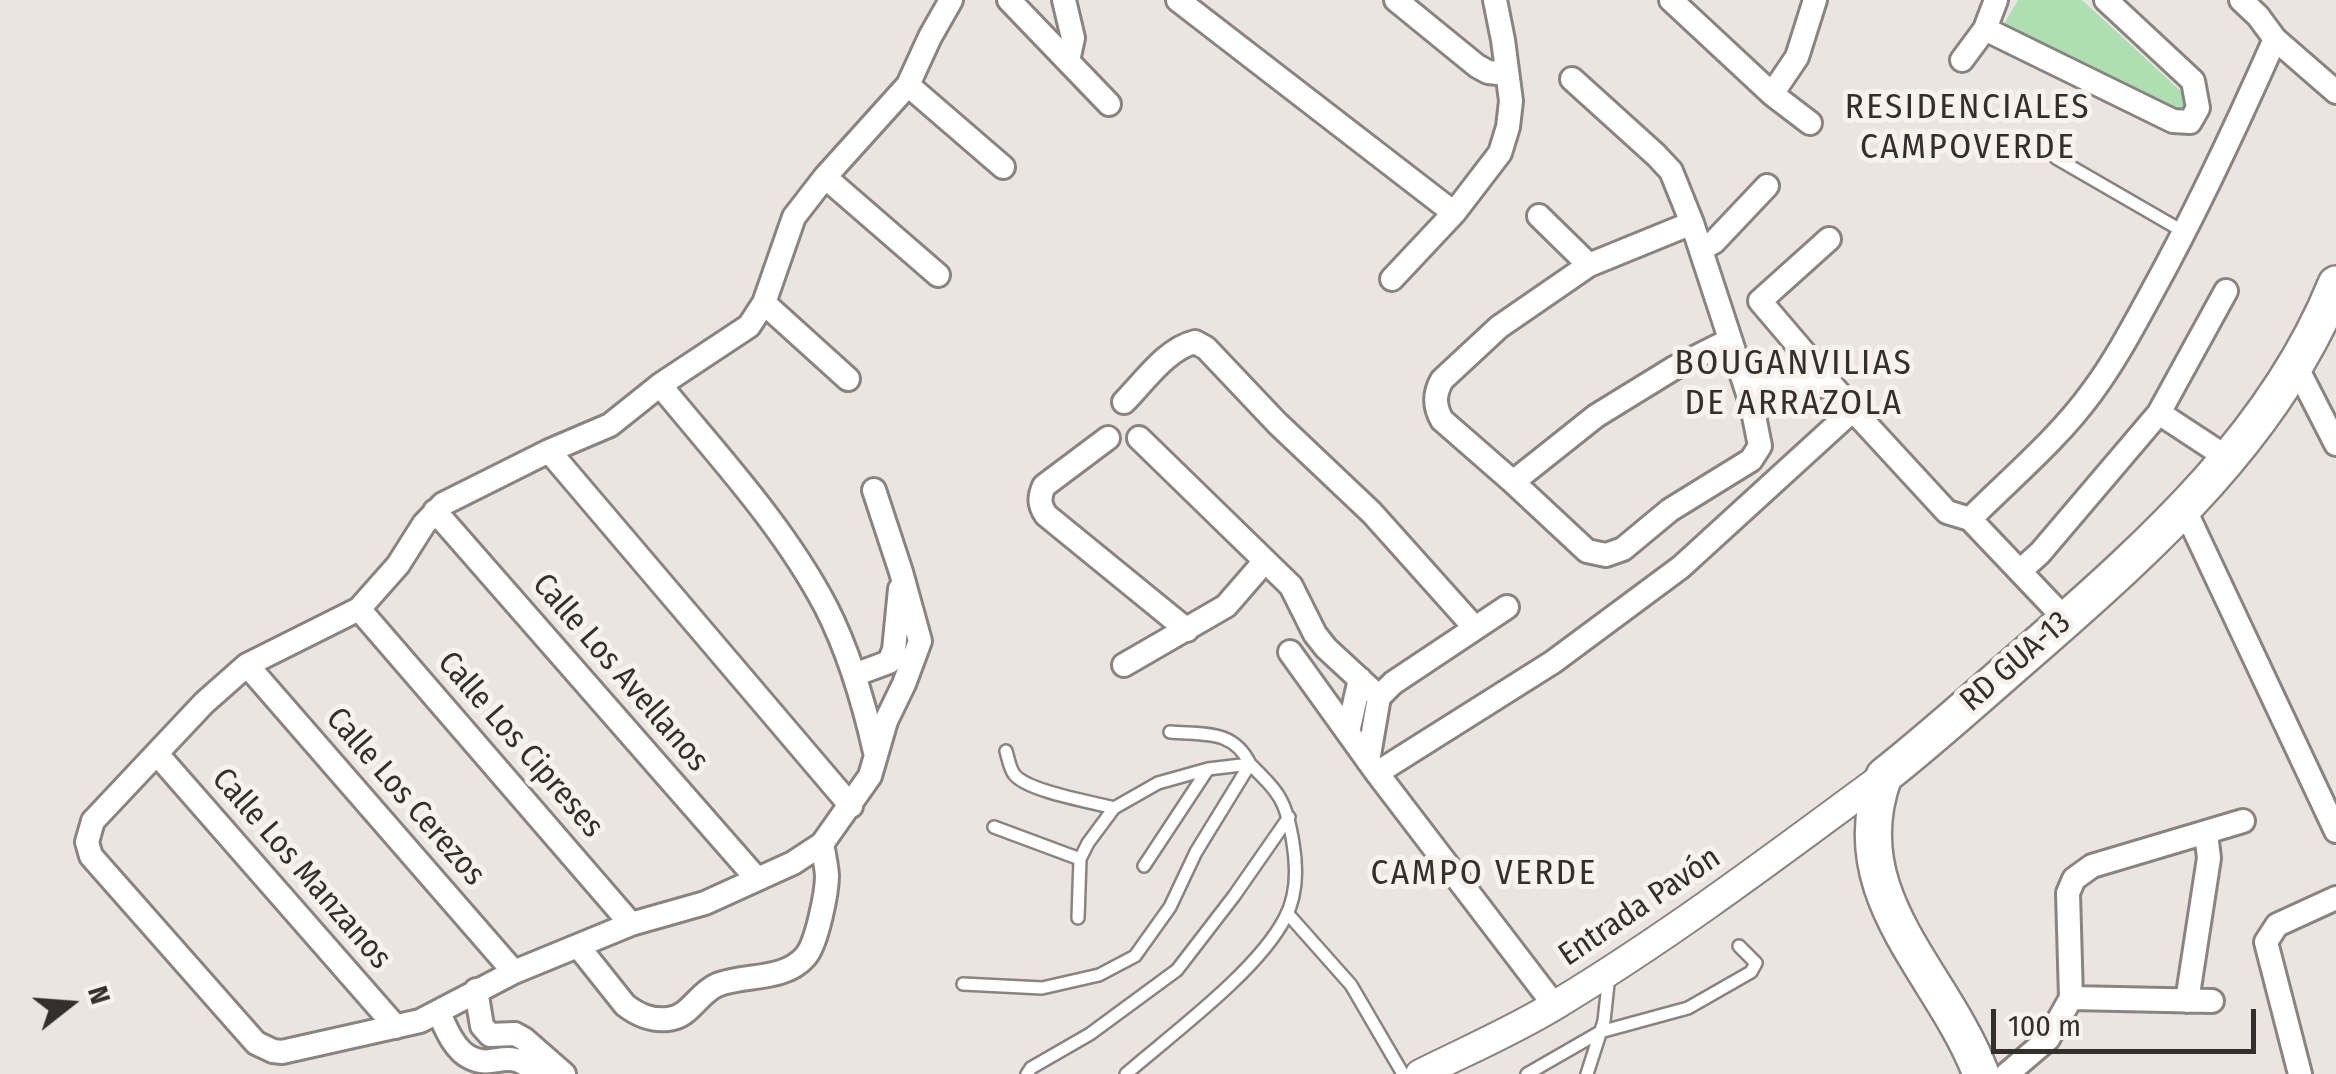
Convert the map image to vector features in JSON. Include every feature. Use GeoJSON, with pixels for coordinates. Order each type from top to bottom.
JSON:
{"type":"FeatureCollection","features":[{"type":"Feature","properties":{"kind":"main road","name":"RD GUA-13"},"geometry":{"type":"LineString","coordinates":[[1884,776],[2066,620],[2184,508],[2256,426],[2295,364],[2336,284]]}},
{"type":"Feature","properties":{"kind":"main road"},"geometry":{"type":"LineString","coordinates":[[1884,776],[1876,797],[1872,828],[1882,888],[1897,926],[1954,1016],[1982,1074]]}},
{"type":"Feature","properties":{"kind":"street"},"geometry":{"type":"LineString","coordinates":[[874,490],[920,641],[886,721],[870,776],[822,844],[794,863],[705,903],[630,924],[514,972],[420,1022],[282,1052],[256,1043],[91,856],[86,842],[94,822],[204,703],[247,665],[359,608],[398,565],[443,504],[549,450],[610,426],[660,385],[749,326],[764,303],[794,217],[824,177],[908,85],[950,0]]}},
{"type":"Feature","properties":{"kind":"street"},"geometry":{"type":"LineString","coordinates":[[1008,0],[1109,104]]}},
{"type":"Feature","properties":{"kind":"street"},"geometry":{"type":"LineString","coordinates":[[1064,0],[1073,38],[1068,62]]}},
{"type":"Feature","properties":{"kind":"street"},"geometry":{"type":"LineString","coordinates":[[1178,0],[1454,213]]}},
{"type":"Feature","properties":{"kind":"street"},"geometry":{"type":"LineString","coordinates":[[1396,0],[1477,66],[1507,74]]}},
{"type":"Feature","properties":{"kind":"street"},"geometry":{"type":"LineString","coordinates":[[1392,279],[1454,213],[1500,153],[1511,100],[1495,0]]}},
{"type":"Feature","properties":{"kind":"street"},"geometry":{"type":"LineString","coordinates":[[1671,0],[1810,124]]}},
{"type":"Feature","properties":{"kind":"street"},"geometry":{"type":"LineString","coordinates":[[1772,94],[1797,56],[1816,0]]}},
{"type":"Feature","properties":{"kind":"street"},"geometry":{"type":"LineString","coordinates":[[1962,60],[1984,29],[1996,0]]}},
{"type":"Feature","properties":{"kind":"street"},"geometry":{"type":"LineString","coordinates":[[2106,0],[2193,82],[2194,115]]}},
{"type":"Feature","properties":{"kind":"street"},"geometry":{"type":"LineString","coordinates":[[2221,0],[2248,26],[2275,39]]}},
{"type":"Feature","properties":{"kind":"street"},"geometry":{"type":"LineString","coordinates":[[2241,0],[2275,39],[2336,92]]}},
{"type":"Feature","properties":{"kind":"street"},"geometry":{"type":"LineString","coordinates":[[1984,29],[2174,122],[2194,115],[2232,137]]}},
{"type":"Feature","properties":{"kind":"street"},"geometry":{"type":"LineString","coordinates":[[1970,519],[2071,419],[2125,342],[2232,137],[2275,39]]}},
{"type":"Feature","properties":{"kind":"street"},"geometry":{"type":"LineString","coordinates":[[1572,79],[1671,171],[1692,223],[1750,398],[1760,446],[1750,460],[1670,510],[1623,549],[1606,555],[1587,551],[1442,420],[1436,407],[1438,386],[1499,328],[1588,265],[1692,223]]}},
{"type":"Feature","properties":{"kind":"street"},"geometry":{"type":"LineString","coordinates":[[908,85],[1002,167]]}},
{"type":"Feature","properties":{"kind":"street"},"geometry":{"type":"LineString","coordinates":[[824,177],[938,275]]}},
{"type":"Feature","properties":{"kind":"street"},"geometry":{"type":"LineString","coordinates":[[1701,249],[1714,242],[1768,186]]}},
{"type":"Feature","properties":{"kind":"street"},"geometry":{"type":"LineString","coordinates":[[1539,216],[1588,265]]}},
{"type":"Feature","properties":{"kind":"street"},"geometry":{"type":"LineString","coordinates":[[1830,240],[1760,301],[1822,376],[1948,512],[1970,519],[2066,620]]}},
{"type":"Feature","properties":{"kind":"street"},"geometry":{"type":"LineString","coordinates":[[2020,571],[2159,413],[2226,291]]}},
{"type":"Feature","properties":{"kind":"street"},"geometry":{"type":"LineString","coordinates":[[764,303],[848,379]]}},
{"type":"Feature","properties":{"kind":"street"},"geometry":{"type":"LineString","coordinates":[[1514,482],[1596,416],[1674,368],[1730,340]]}},
{"type":"Feature","properties":{"kind":"street"},"geometry":{"type":"LineString","coordinates":[[1124,402],[1184,345],[1195,342],[1206,348],[1372,513],[1476,628]]}},
{"type":"Feature","properties":{"kind":"street"},"geometry":{"type":"LineString","coordinates":[[2295,364],[2336,444]]}},
{"type":"Feature","properties":{"kind":"street"},"geometry":{"type":"LineString","coordinates":[[1750,398],[1822,376]]}},
{"type":"Feature","properties":{"kind":"street"},"geometry":{"type":"LineString","coordinates":[[660,385],[778,530],[827,609],[854,675],[876,755]]}},
{"type":"Feature","properties":{"kind":"street"},"geometry":{"type":"LineString","coordinates":[[1373,767],[1553,662],[1681,567],[1853,410]]}},
{"type":"Feature","properties":{"kind":"street"},"geometry":{"type":"LineString","coordinates":[[2159,413],[2229,459]]}},
{"type":"Feature","properties":{"kind":"street"},"geometry":{"type":"LineString","coordinates":[[1108,438],[1044,486],[1041,506],[1046,516],[1187,630]]}},
{"type":"Feature","properties":{"kind":"street"},"geometry":{"type":"LineString","coordinates":[[1139,438],[1290,586],[1326,648],[1379,697]]}},
{"type":"Feature","properties":{"kind":"street"},"geometry":{"type":"LineString","coordinates":[[549,450],[852,806]]}},
{"type":"Feature","properties":{"kind":"street"},"geometry":{"type":"LineString","coordinates":[[2184,508],[2336,831]]}},
{"type":"Feature","properties":{"kind":"street","name":"Calle Los Avellanos"},"geometry":{"type":"LineString","coordinates":[[435,511],[757,879]]}},
{"type":"Feature","properties":{"kind":"street"},"geometry":{"type":"LineString","coordinates":[[1124,665],[1226,606],[1265,560]]}},
{"type":"Feature","properties":{"kind":"street"},"geometry":{"type":"LineString","coordinates":[[854,675],[889,662],[894,650],[901,572]]}},
{"type":"Feature","properties":{"kind":"street"},"geometry":{"type":"LineString","coordinates":[[1373,767],[1379,697],[1506,607]]}},
{"type":"Feature","properties":{"kind":"street","name":"Calle Los Cipreses"},"geometry":{"type":"LineString","coordinates":[[359,608],[630,924]]}},
{"type":"Feature","properties":{"kind":"street"},"geometry":{"type":"LineString","coordinates":[[1290,652],[1554,1006]]}},
{"type":"Feature","properties":{"kind":"street","name":"Calle Los Cerezos"},"geometry":{"type":"LineString","coordinates":[[247,665],[514,972]]}},
{"type":"Feature","properties":{"kind":"street"},"geometry":{"type":"LineString","coordinates":[[1348,732],[1360,679]]}},
{"type":"Feature","properties":{"kind":"street","name":"Calle Los Manzanos"},"geometry":{"type":"LineString","coordinates":[[158,754],[396,1026]]}},
{"type":"Feature","properties":{"kind":"street","name":"Entrada Pavón"},"geometry":{"type":"LineString","coordinates":[[1420,1074],[1554,1006],[1707,908],[1884,776]]}},
{"type":"Feature","properties":{"kind":"street"},"geometry":{"type":"LineString","coordinates":[[2007,1074],[2048,1039],[2071,998],[2068,893],[2074,880],[2092,866],[2242,821]]}},
{"type":"Feature","properties":{"kind":"street"},"geometry":{"type":"LineString","coordinates":[[2187,1000],[2210,858],[2206,833]]}},
{"type":"Feature","properties":{"kind":"street"},"geometry":{"type":"LineString","coordinates":[[578,946],[634,1012],[654,1020],[686,1014],[715,986],[787,970],[803,960],[816,935],[827,876],[822,844]]}},
{"type":"Feature","properties":{"kind":"street"},"geometry":{"type":"LineString","coordinates":[[2300,1074],[2266,942],[2277,925],[2336,898]]}},
{"type":"Feature","properties":{"kind":"street"},"geometry":{"type":"LineString","coordinates":[[2071,998],[2212,1001]]}},
{"type":"Feature","properties":{"kind":"street"},"geometry":{"type":"LineString","coordinates":[[458,1001],[490,1034],[515,1034],[532,1044],[538,1063]]}},
{"type":"Feature","properties":{"kind":"street"},"geometry":{"type":"LineString","coordinates":[[458,1001],[449,1036],[470,1058],[523,1060],[564,1074]]}},
{"type":"Feature","properties":{"kind":"lane"},"geometry":{"type":"LineString","coordinates":[[2056,158],[2184,232]]}},
{"type":"Feature","properties":{"kind":"lane"},"geometry":{"type":"LineString","coordinates":[[1126,1074],[1229,984],[1274,936],[1288,914],[1297,868],[1288,816],[1278,792],[1235,742],[1221,736],[1170,732]]}},
{"type":"Feature","properties":{"kind":"lane"},"geometry":{"type":"LineString","coordinates":[[1006,751],[1014,774],[1023,781],[1048,792],[1114,808]]}},
{"type":"Feature","properties":{"kind":"lane"},"geometry":{"type":"LineString","coordinates":[[1078,918],[1080,859],[1114,808],[1158,783],[1208,769],[1250,764]]}},
{"type":"Feature","properties":{"kind":"lane"},"geometry":{"type":"LineString","coordinates":[[963,984],[1042,988],[1099,975],[1135,956],[1170,907],[1196,852],[1250,764]]}},
{"type":"Feature","properties":{"kind":"lane"},"geometry":{"type":"LineString","coordinates":[[1144,866],[1208,769]]}},
{"type":"Feature","properties":{"kind":"lane"},"geometry":{"type":"LineString","coordinates":[[1027,1074],[1090,1034],[1177,970],[1288,816]]}},
{"type":"Feature","properties":{"kind":"lane"},"geometry":{"type":"LineString","coordinates":[[994,827],[1080,859]]}},
{"type":"Feature","properties":{"kind":"lane"},"geometry":{"type":"LineString","coordinates":[[1288,914],[1352,985],[1402,1074]]}},
{"type":"Feature","properties":{"kind":"lane"},"geometry":{"type":"LineString","coordinates":[[1527,1074],[1600,1032],[1688,1008],[1751,972],[1756,963],[1739,946]]}},
{"type":"Feature","properties":{"kind":"lane"},"geometry":{"type":"LineString","coordinates":[[1587,1074],[1600,1032],[1610,970]]}},
{"type":"Feature","properties":{"kind":"green space"},"geometry":{"type":"Polygon","coordinates":[[[2018,0],[2082,0],[2184,94],[2186,108],[2182,115],[2003,26],[2018,0]]]}},
{"type":"Feature","properties":{"kind":"district","name":"RESIDENCIALES CAMPOVERDE"},"geometry":{"type":"Point","coordinates":[1968,128]}},
{"type":"Feature","properties":{"kind":"district","name":"BOUGANVILIAS DE ARRAZOLA"},"geometry":{"type":"Point","coordinates":[1794,384]}},
{"type":"Feature","properties":{"kind":"district","name":"CAMPO VERDE"},"geometry":{"type":"Point","coordinates":[1484,874]}}]}
